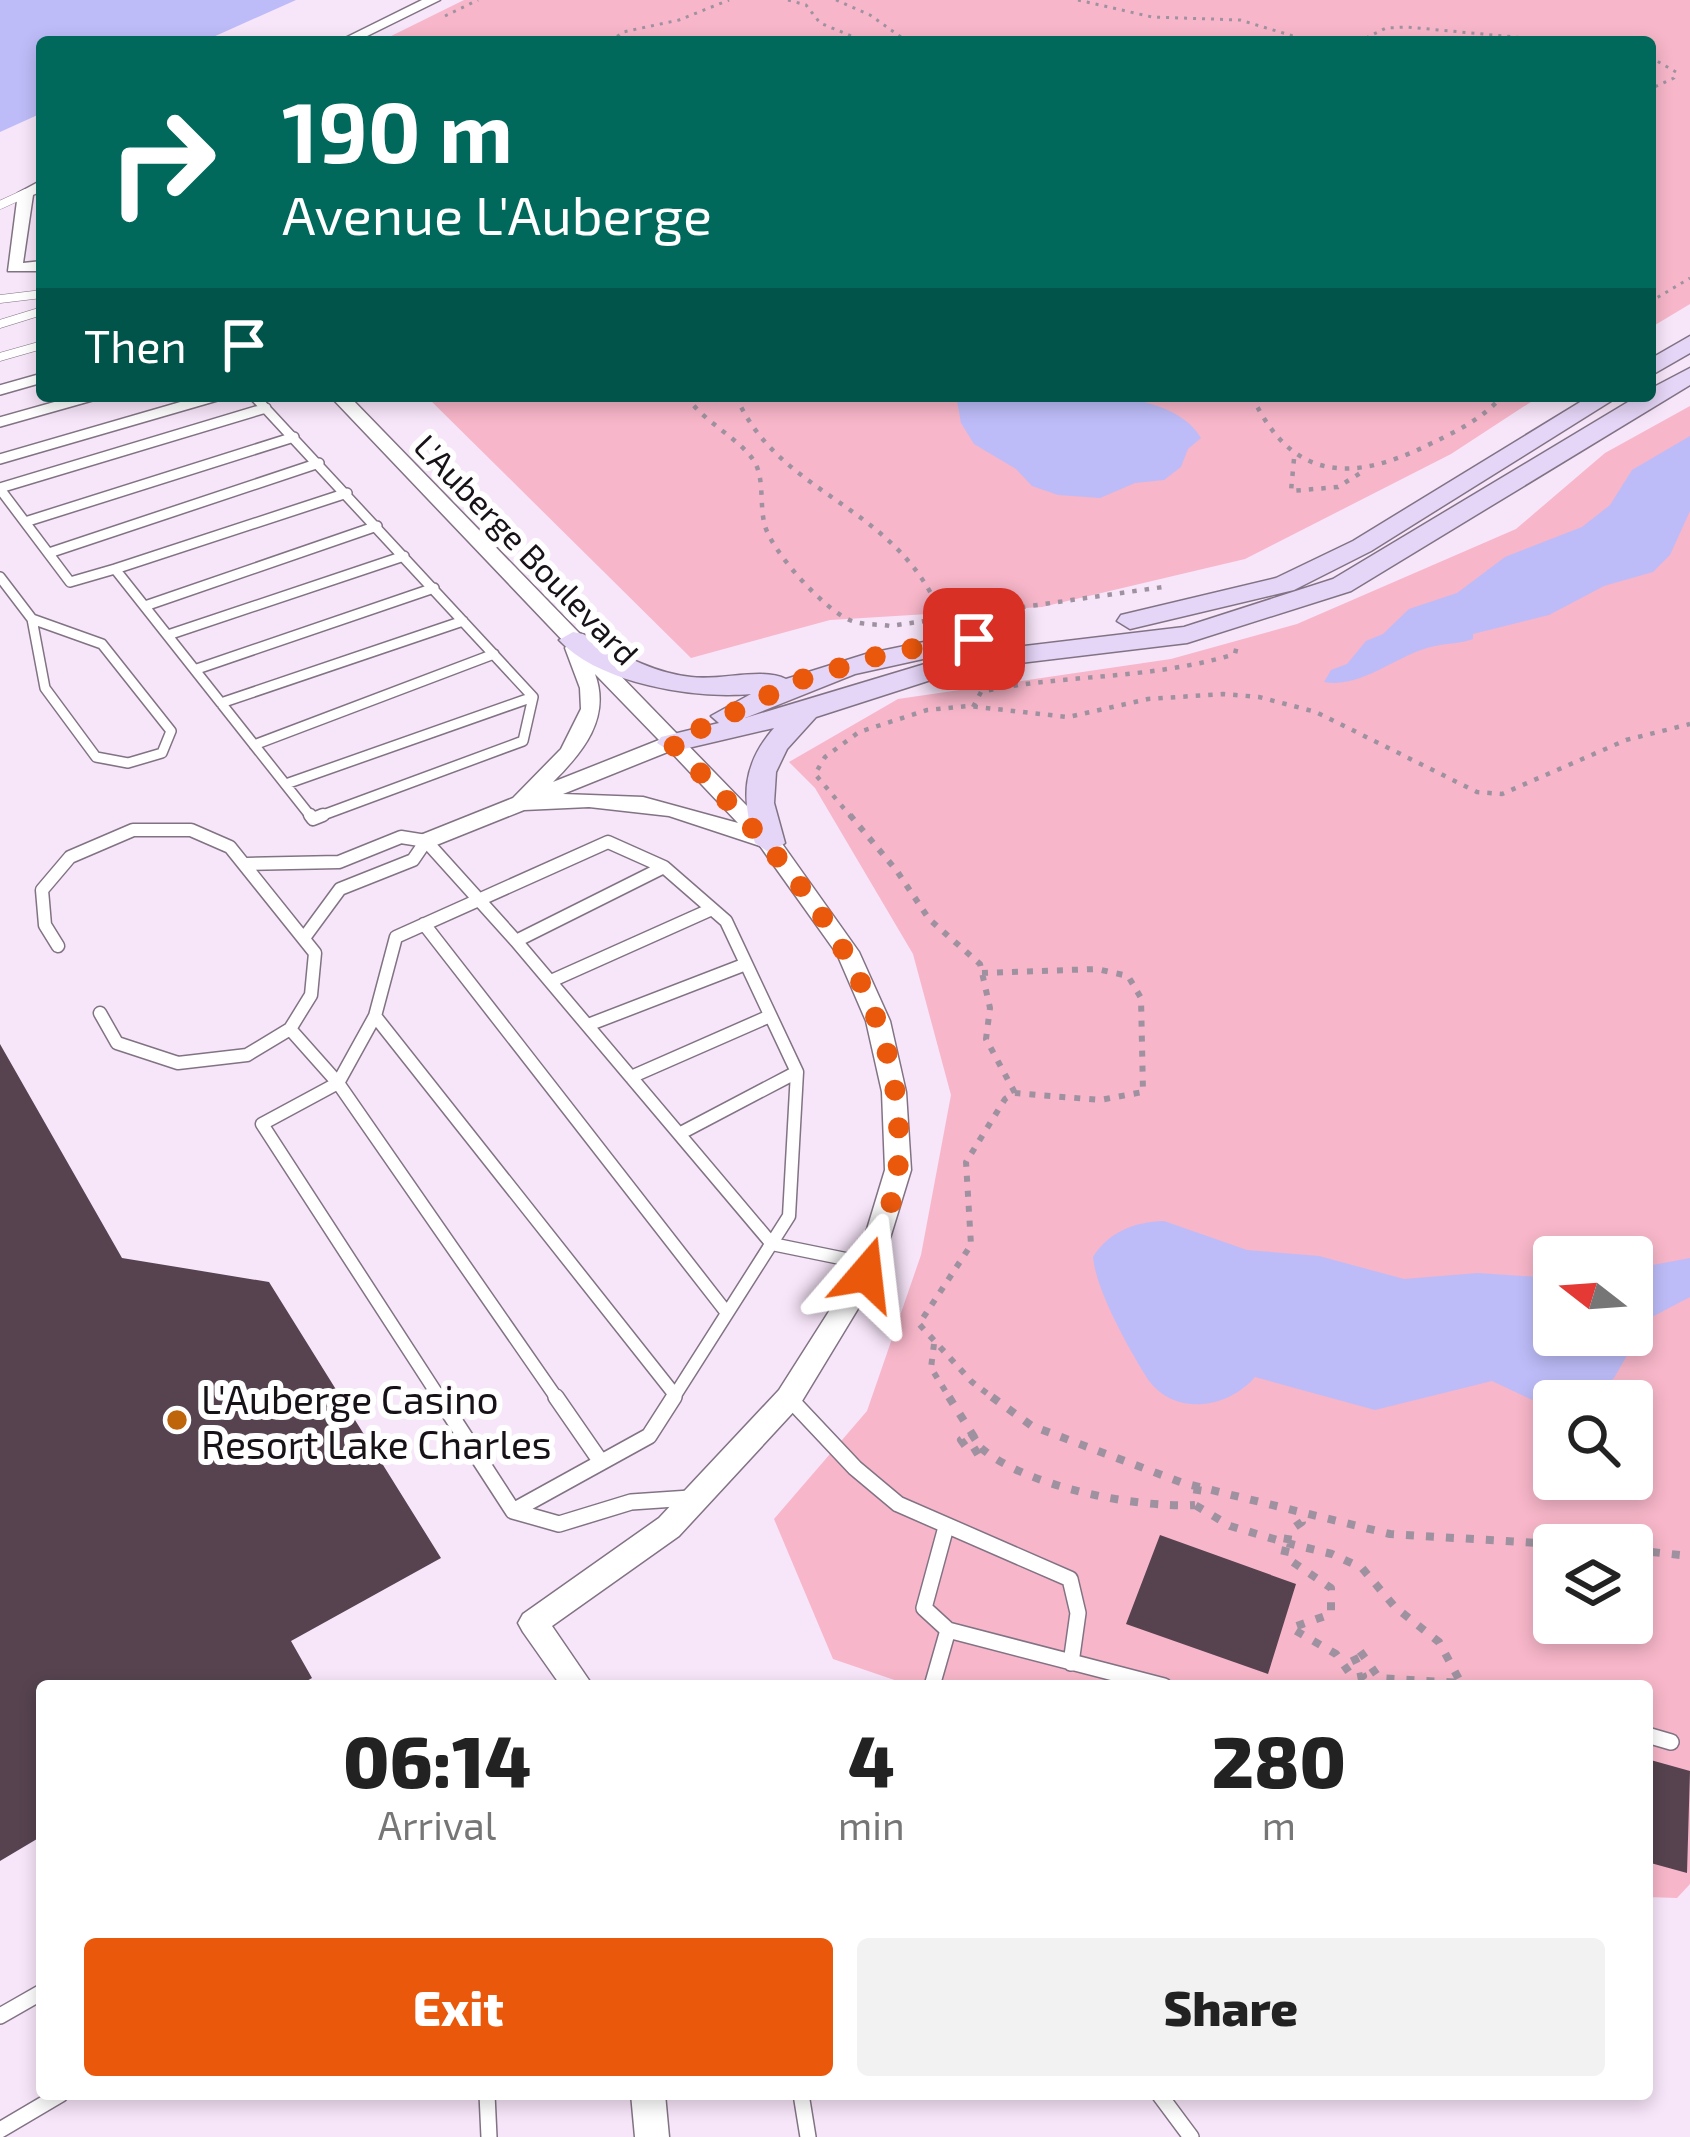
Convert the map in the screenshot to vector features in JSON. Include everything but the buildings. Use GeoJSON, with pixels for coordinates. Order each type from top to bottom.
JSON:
{"type":"FeatureCollection","features":[{"type":"Feature","properties":{"kind":"street"},"geometry":{"type":"LineString","coordinates":[[357,36],[433,0]]}},
{"type":"Feature","properties":{"kind":"street"},"geometry":{"type":"LineString","coordinates":[[7,270],[34,189]]}},
{"type":"Feature","properties":{"kind":"street"},"geometry":{"type":"LineString","coordinates":[[20,230],[36,241]]}},
{"type":"Feature","properties":{"kind":"street"},"geometry":{"type":"LineString","coordinates":[[1656,364],[1690,343]]}},
{"type":"Feature","properties":{"kind":"street"},"geometry":{"type":"LineString","coordinates":[[1656,396],[1690,375]]}},
{"type":"Feature","properties":{"kind":"street","name":"L'Auberge Boulevard"},"geometry":{"type":"LineString","coordinates":[[345,402],[770,843],[848,952],[878,1022],[894,1092],[898,1170],[870,1264],[789,1398],[669,1527],[533,1623],[574,1680]]}},
{"type":"Feature","properties":{"kind":"street"},"geometry":{"type":"LineString","coordinates":[[426,841],[805,694],[958,662],[1187,635],[1215,615],[1362,546],[1597,402]]}},
{"type":"Feature","properties":{"kind":"street"},"geometry":{"type":"LineString","coordinates":[[1215,615],[1342,585],[1645,402]]}},
{"type":"Feature","properties":{"kind":"street"},"geometry":{"type":"LineString","coordinates":[[573,640],[643,678],[690,689],[805,694]]}},
{"type":"Feature","properties":{"kind":"street"},"geometry":{"type":"LineString","coordinates":[[521,802],[574,747],[586,723],[592,695],[573,640]]}},
{"type":"Feature","properties":{"kind":"street"},"geometry":{"type":"LineString","coordinates":[[770,843],[758,809],[765,755],[805,694]]}},
{"type":"Feature","properties":{"kind":"street"},"geometry":{"type":"LineString","coordinates":[[521,802],[641,801],[683,809],[770,843]]}},
{"type":"Feature","properties":{"kind":"street"},"geometry":{"type":"LineString","coordinates":[[649,2100],[652,2137]]}},
{"type":"Feature","properties":{"kind":"lane"},"geometry":{"type":"LineString","coordinates":[[0,205],[34,189]]}},
{"type":"Feature","properties":{"kind":"lane"},"geometry":{"type":"LineString","coordinates":[[0,299],[36,295]]}},
{"type":"Feature","properties":{"kind":"lane"},"geometry":{"type":"LineString","coordinates":[[0,324],[36,313]]}},
{"type":"Feature","properties":{"kind":"lane"},"geometry":{"type":"LineString","coordinates":[[0,357],[36,347]]}},
{"type":"Feature","properties":{"kind":"lane"},"geometry":{"type":"LineString","coordinates":[[0,390],[36,381]]}},
{"type":"Feature","properties":{"kind":"lane"},"geometry":{"type":"LineString","coordinates":[[0,422],[71,402]]}},
{"type":"Feature","properties":{"kind":"lane"},"geometry":{"type":"LineString","coordinates":[[0,460],[197,402]]}},
{"type":"Feature","properties":{"kind":"lane"},"geometry":{"type":"LineString","coordinates":[[260,402],[532,698]]}},
{"type":"Feature","properties":{"kind":"lane"},"geometry":{"type":"LineString","coordinates":[[266,408],[0,488],[70,582],[347,493]]}},
{"type":"Feature","properties":{"kind":"lane"},"geometry":{"type":"LineString","coordinates":[[25,522],[294,437]]}},
{"type":"Feature","properties":{"kind":"lane"},"geometry":{"type":"LineString","coordinates":[[49,554],[319,463]]}},
{"type":"Feature","properties":{"kind":"lane"},"geometry":{"type":"LineString","coordinates":[[145,606],[377,526]]}},
{"type":"Feature","properties":{"kind":"lane"},"geometry":{"type":"LineString","coordinates":[[168,635],[404,556]]}},
{"type":"Feature","properties":{"kind":"lane"},"geometry":{"type":"LineString","coordinates":[[116,569],[314,819],[523,741],[532,698]]}},
{"type":"Feature","properties":{"kind":"lane"},"geometry":{"type":"LineString","coordinates":[[0,577],[32,619],[45,688],[96,757],[128,763],[162,753],[171,731],[102,644],[32,619]]}},
{"type":"Feature","properties":{"kind":"lane"},"geometry":{"type":"LineString","coordinates":[[196,669],[434,589]]}},
{"type":"Feature","properties":{"kind":"lane"},"geometry":{"type":"LineString","coordinates":[[221,703],[463,621]]}},
{"type":"Feature","properties":{"kind":"lane"},"geometry":{"type":"LineString","coordinates":[[254,745],[494,654]]}},
{"type":"Feature","properties":{"kind":"lane"},"geometry":{"type":"LineString","coordinates":[[286,784],[532,698]]}},
{"type":"Feature","properties":{"kind":"lane"},"geometry":{"type":"LineString","coordinates":[[58,946],[45,926],[42,890],[70,857],[133,830],[191,830],[230,847],[248,864],[315,953],[311,995],[290,1029],[248,1055],[178,1063],[118,1043],[100,1013]]}},
{"type":"Feature","properties":{"kind":"lane"},"geometry":{"type":"LineString","coordinates":[[248,864],[338,862],[401,837],[426,841],[551,981],[772,1244],[870,1264]]}},
{"type":"Feature","properties":{"kind":"lane"},"geometry":{"type":"LineString","coordinates":[[304,938],[340,890],[413,860],[426,841]]}},
{"type":"Feature","properties":{"kind":"lane"},"geometry":{"type":"LineString","coordinates":[[513,1510],[649,1436],[789,1216],[796,1072],[726,921],[664,867],[608,842],[396,937],[375,1016],[338,1083],[262,1124],[513,1510],[536,1522],[577,1525],[624,1504],[697,1497]]}},
{"type":"Feature","properties":{"kind":"lane"},"geometry":{"type":"LineString","coordinates":[[516,941],[664,867]]}},
{"type":"Feature","properties":{"kind":"lane"},"geometry":{"type":"LineString","coordinates":[[551,981],[712,909]]}},
{"type":"Feature","properties":{"kind":"lane"},"geometry":{"type":"LineString","coordinates":[[424,924],[728,1312]]}},
{"type":"Feature","properties":{"kind":"lane"},"geometry":{"type":"LineString","coordinates":[[588,1025],[746,964]]}},
{"type":"Feature","properties":{"kind":"lane"},"geometry":{"type":"LineString","coordinates":[[375,1016],[675,1395]]}},
{"type":"Feature","properties":{"kind":"lane"},"geometry":{"type":"LineString","coordinates":[[631,1077],[770,1016]]}},
{"type":"Feature","properties":{"kind":"lane"},"geometry":{"type":"LineString","coordinates":[[290,1029],[338,1083],[601,1462]]}},
{"type":"Feature","properties":{"kind":"lane"},"geometry":{"type":"LineString","coordinates":[[680,1134],[796,1072]]}},
{"type":"Feature","properties":{"kind":"lane"},"geometry":{"type":"LineString","coordinates":[[789,1398],[897,1503],[946,1527],[1027,1554],[1070,1579],[1078,1612],[1071,1663]]}},
{"type":"Feature","properties":{"kind":"lane"},"geometry":{"type":"LineString","coordinates":[[946,1527],[925,1609],[948,1630],[1140,1680]]}},
{"type":"Feature","properties":{"kind":"lane"},"geometry":{"type":"LineString","coordinates":[[934,1680],[948,1630]]}},
{"type":"Feature","properties":{"kind":"lane"},"geometry":{"type":"LineString","coordinates":[[1653,1737],[1671,1742]]}},
{"type":"Feature","properties":{"kind":"lane"},"geometry":{"type":"LineString","coordinates":[[0,2016],[36,1995]]}},
{"type":"Feature","properties":{"kind":"lane"},"geometry":{"type":"LineString","coordinates":[[0,2130],[51,2100]]}},
{"type":"Feature","properties":{"kind":"lane"},"geometry":{"type":"LineString","coordinates":[[487,2100],[489,2137]]}},
{"type":"Feature","properties":{"kind":"lane"},"geometry":{"type":"LineString","coordinates":[[802,2100],[806,2137]]}},
{"type":"Feature","properties":{"kind":"lane"},"geometry":{"type":"LineString","coordinates":[[1163,2100],[1191,2137]]}},
{"type":"Feature","properties":{"kind":"path"},"geometry":{"type":"LineString","coordinates":[[618,36],[679,20],[729,0]]}},
{"type":"Feature","properties":{"kind":"path"},"geometry":{"type":"LineString","coordinates":[[788,0],[806,5],[820,22],[852,36]]}},
{"type":"Feature","properties":{"kind":"path"},"geometry":{"type":"LineString","coordinates":[[836,0],[870,15],[900,36]]}},
{"type":"Feature","properties":{"kind":"path"},"geometry":{"type":"LineString","coordinates":[[1078,0],[1167,18],[1240,20],[1280,36]]}},
{"type":"Feature","properties":{"kind":"path"},"geometry":{"type":"LineString","coordinates":[[1370,36],[1386,28],[1407,27],[1504,36]]}},
{"type":"Feature","properties":{"kind":"path"},"geometry":{"type":"LineString","coordinates":[[1656,60],[1676,72],[1674,78],[1656,86]]}},
{"type":"Feature","properties":{"kind":"path"},"geometry":{"type":"LineString","coordinates":[[1656,298],[1690,278]]}},
{"type":"Feature","properties":{"kind":"path"},"geometry":{"type":"LineString","coordinates":[[690,402],[704,421],[748,453],[758,467],[764,524],[776,551],[796,568],[808,590],[865,626],[1154,587],[1194,592],[1240,644],[1235,654],[1213,661],[1114,678],[1001,686],[981,692],[973,706]]}},
{"type":"Feature","properties":{"kind":"path"},"geometry":{"type":"LineString","coordinates":[[737,402],[741,419],[757,437],[834,498],[895,537],[927,579],[934,598],[920,620]]}},
{"type":"Feature","properties":{"kind":"path"},"geometry":{"type":"LineString","coordinates":[[1255,402],[1289,457],[1297,460]]}},
{"type":"Feature","properties":{"kind":"path"},"geometry":{"type":"LineString","coordinates":[[1365,470],[1292,458],[1288,486],[1304,493],[1337,487],[1365,470],[1435,442],[1498,402]]}},
{"type":"Feature","properties":{"kind":"path"},"geometry":{"type":"LineString","coordinates":[[1015,1093],[986,1040],[990,1008],[982,973],[968,952],[929,919],[897,871],[815,774],[823,756],[862,732],[920,713],[973,706],[1063,717],[1121,704],[1256,697],[1339,722],[1477,792],[1502,794],[1625,740],[1690,724]]}},
{"type":"Feature","properties":{"kind":"path"},"geometry":{"type":"LineString","coordinates":[[982,973],[1096,969],[1128,976],[1141,998],[1143,1091],[1133,1099],[1015,1093],[1005,1099],[967,1162],[971,1245],[919,1324],[934,1343],[972,1382],[1032,1426],[1198,1486],[1390,1534],[1533,1543]]}},
{"type":"Feature","properties":{"kind":"path"},"geometry":{"type":"LineString","coordinates":[[934,1343],[931,1368],[988,1459],[1093,1492],[1160,1506],[1195,1505],[1225,1522],[1356,1562],[1392,1605],[1446,1650],[1460,1680]]}},
{"type":"Feature","properties":{"kind":"path"},"geometry":{"type":"LineString","coordinates":[[1195,1505],[1198,1486]]}},
{"type":"Feature","properties":{"kind":"path"},"geometry":{"type":"LineString","coordinates":[[1300,1511],[1301,1522],[1289,1531],[1284,1556],[1331,1588],[1334,1603],[1331,1614],[1314,1624],[1291,1628],[1336,1654],[1353,1678],[1364,1676],[1352,1653],[1360,1651],[1379,1678],[1412,1680]]}},
{"type":"Feature","properties":{"kind":"path"},"geometry":{"type":"LineString","coordinates":[[1653,1552],[1690,1556]]}},
{"type":"Feature","properties":{"kind":"shaded area"},"geometry":{"type":"Polygon","coordinates":[[[464,0],[1690,0],[1690,304],[1656,324],[1656,36],[391,36],[464,0]]]}},
{"type":"Feature","properties":{"kind":"shaded area"},"geometry":{"type":"Polygon","coordinates":[[[432,402],[1531,402],[1451,454],[1245,559],[1042,607],[830,620],[691,658],[432,402]]]}},
{"type":"Feature","properties":{"kind":"shaded area"},"geometry":{"type":"Polygon","coordinates":[[[1690,406],[1690,1884],[1677,1898],[1653,1897],[1653,1680],[894,1680],[833,1659],[774,1519],[867,1411],[921,1255],[951,1095],[913,954],[815,788],[789,762],[898,699],[1171,659],[1297,624],[1516,529],[1605,453],[1690,406]]]}},
{"type":"Feature","properties":{"kind":"water"},"geometry":{"type":"Polygon","coordinates":[[[0,0],[296,0],[215,36],[36,36],[36,116],[0,132],[0,0]]]}},
{"type":"Feature","properties":{"kind":"water"},"geometry":{"type":"Polygon","coordinates":[[[957,402],[1140,402],[1183,419],[1201,438],[1188,449],[1181,467],[1164,480],[1135,483],[1100,498],[1058,495],[1032,486],[1016,469],[974,444],[961,423],[957,402]]]}},
{"type":"Feature","properties":{"kind":"water"},"geometry":{"type":"Polygon","coordinates":[[[1690,436],[1690,511],[1670,555],[1653,572],[1604,586],[1549,615],[1473,634],[1468,641],[1421,650],[1367,676],[1324,682],[1331,670],[1347,664],[1366,641],[1383,634],[1409,609],[1457,593],[1505,557],[1582,527],[1610,505],[1632,470],[1690,436]]]}},
{"type":"Feature","properties":{"kind":"water"},"geometry":{"type":"Polygon","coordinates":[[[1164,1221],[1247,1250],[1319,1256],[1404,1279],[1478,1273],[1533,1277],[1533,1356],[1627,1356],[1612,1380],[1533,1380],[1533,1400],[1492,1381],[1375,1410],[1255,1377],[1216,1402],[1187,1404],[1173,1400],[1149,1381],[1095,1271],[1093,1257],[1107,1241],[1143,1223],[1164,1221]]]}},
{"type":"Feature","properties":{"kind":"water"},"geometry":{"type":"Polygon","coordinates":[[[1690,1258],[1690,1297],[1653,1316],[1653,1265],[1690,1258]]]}},
{"type":"Feature","properties":{"kind":"place","name":"L'Auberge Casino Resort Lake Charles"},"geometry":{"type":"Point","coordinates":[177,1420]}},
{"type":"Feature","properties":{"kind":"route"},"geometry":{"type":"LineString","coordinates":[[866,1274],[898,1170],[894,1092],[878,1022],[848,952],[789,868],[671,743],[800,680],[891,652],[974,639]]}}]}
